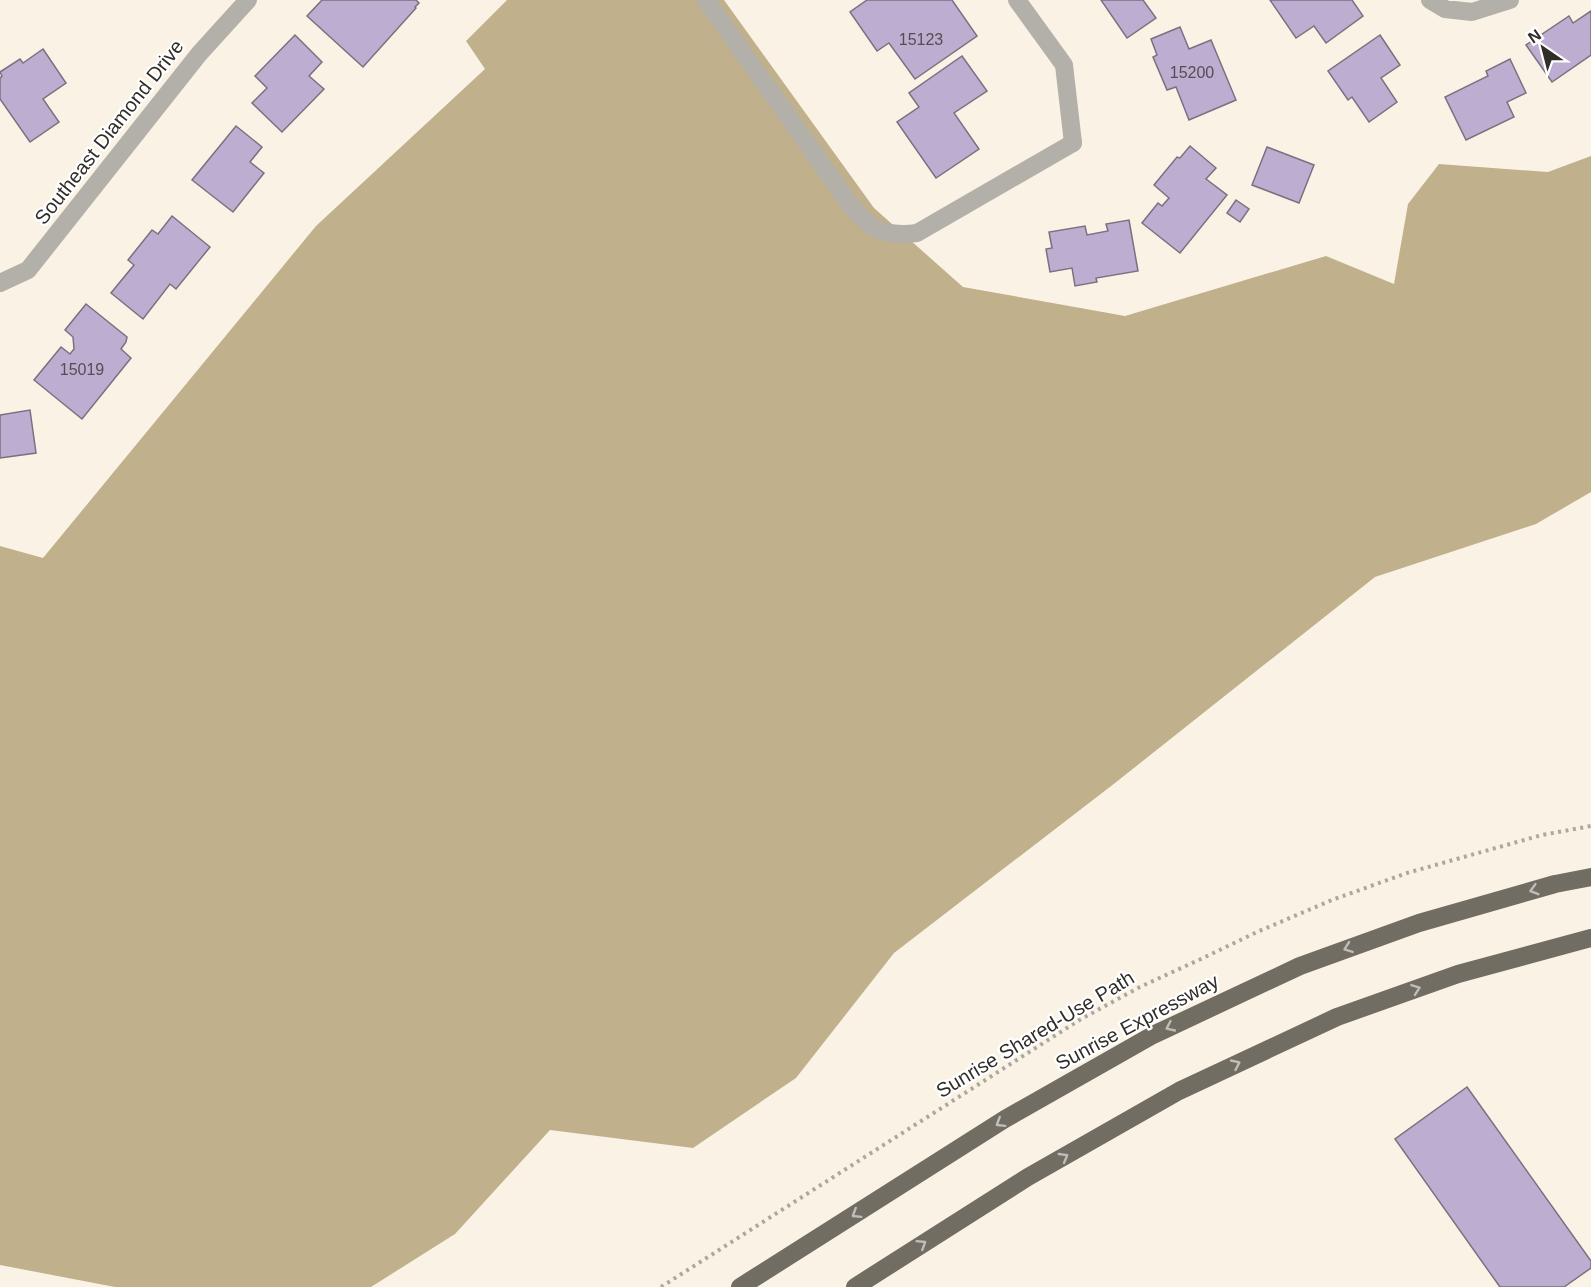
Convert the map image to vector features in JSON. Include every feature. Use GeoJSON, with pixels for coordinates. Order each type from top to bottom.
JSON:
{"type":"FeatureCollection","features":[{"type":"Feature","properties":{"kind":"highway","name":"Sunrise Expressway"},"geometry":{"type":"LineString","coordinates":[[740,1287],[1005,1119],[1153,1035],[1300,966],[1419,923],[1555,884],[1591,877]]}},
{"type":"Feature","properties":{"kind":"highway"},"geometry":{"type":"LineString","coordinates":[[855,1287],[1028,1177],[1179,1090],[1337,1017],[1458,974],[1591,938]]}},
{"type":"Feature","properties":{"kind":"street","name":"Southeast Diamond Drive"},"geometry":{"type":"LineString","coordinates":[[0,283],[28,270],[199,54],[248,0]]}},
{"type":"Feature","properties":{"kind":"street"},"geometry":{"type":"LineString","coordinates":[[706,0],[861,218],[881,232],[900,235],[916,233],[1073,143],[1064,65],[1017,0]]}},
{"type":"Feature","properties":{"kind":"street"},"geometry":{"type":"LineString","coordinates":[[1430,0],[1445,9],[1472,12],[1510,0]]}},
{"type":"Feature","properties":{"kind":"path","name":"Sunrise Shared-Use Path"},"geometry":{"type":"LineString","coordinates":[[660,1287],[1081,1019],[1140,987],[1257,932],[1332,900],[1396,877],[1542,835],[1591,826]]}},
{"type":"Feature","properties":{"kind":"shaded area"},"geometry":{"type":"Polygon","coordinates":[[[507,0],[724,0],[874,208],[963,287],[1125,316],[1326,256],[1394,284],[1408,204],[1439,164],[1548,172],[1591,156],[1591,492],[1536,524],[1375,577],[1115,783],[894,953],[796,1078],[693,1148],[550,1130],[455,1234],[371,1287],[115,1287],[0,1265],[0,546],[43,558],[316,226],[485,69],[466,41],[507,0]]]}},
{"type":"Feature","properties":{"kind":"building"},"geometry":{"type":"Polygon","coordinates":[[[322,0],[416,0],[419,3],[363,67],[307,16],[322,0]]]}},
{"type":"Feature","properties":{"kind":"building"},"geometry":{"type":"Polygon","coordinates":[[[867,0],[952,0],[977,36],[915,79],[889,43],[877,51],[850,12],[867,0]]]}},
{"type":"Feature","properties":{"kind":"building"},"geometry":{"type":"Polygon","coordinates":[[[1101,0],[1143,0],[1156,18],[1127,38],[1101,0]]]}},
{"type":"Feature","properties":{"kind":"building"},"geometry":{"type":"Polygon","coordinates":[[[1270,0],[1352,0],[1363,16],[1326,43],[1314,26],[1296,38],[1270,0]]]}},
{"type":"Feature","properties":{"kind":"building"},"geometry":{"type":"Polygon","coordinates":[[[1591,11],[1591,55],[1552,82],[1526,45],[1569,16],[1573,23],[1591,11]]]}},
{"type":"Feature","properties":{"kind":"building"},"geometry":{"type":"Polygon","coordinates":[[[1180,27],[1189,49],[1211,40],[1236,100],[1189,120],[1176,87],[1167,90],[1153,57],[1157,55],[1151,39],[1180,27]]]}},
{"type":"Feature","properties":{"kind":"building"},"geometry":{"type":"Polygon","coordinates":[[[295,35],[322,62],[309,76],[324,89],[282,132],[252,103],[267,88],[255,76],[295,35]]]}},
{"type":"Feature","properties":{"kind":"building"},"geometry":{"type":"Polygon","coordinates":[[[1380,35],[1400,65],[1381,78],[1397,102],[1369,122],[1352,97],[1348,100],[1328,71],[1380,35]]]}},
{"type":"Feature","properties":{"kind":"building"},"geometry":{"type":"Polygon","coordinates":[[[43,49],[66,83],[43,99],[59,122],[30,142],[0,99],[0,78],[2,76],[0,72],[20,59],[23,63],[43,49]]]}},
{"type":"Feature","properties":{"kind":"building"},"geometry":{"type":"Polygon","coordinates":[[[962,56],[987,91],[954,113],[979,149],[936,178],[897,122],[919,107],[909,93],[962,56]]]}},
{"type":"Feature","properties":{"kind":"building"},"geometry":{"type":"Polygon","coordinates":[[[1510,59],[1526,93],[1507,102],[1514,117],[1466,140],[1445,97],[1488,76],[1486,71],[1510,59]]]}},
{"type":"Feature","properties":{"kind":"building"},"geometry":{"type":"Polygon","coordinates":[[[236,126],[262,147],[250,162],[264,173],[233,212],[192,180],[236,126]]]}},
{"type":"Feature","properties":{"kind":"building"},"geometry":{"type":"Polygon","coordinates":[[[1190,146],[1216,168],[1206,179],[1227,195],[1180,253],[1142,223],[1158,203],[1162,206],[1169,198],[1154,185],[1177,157],[1180,158],[1190,146]]]}},
{"type":"Feature","properties":{"kind":"building"},"geometry":{"type":"Polygon","coordinates":[[[1267,147],[1314,165],[1299,203],[1252,185],[1267,147]]]}},
{"type":"Feature","properties":{"kind":"building"},"geometry":{"type":"Polygon","coordinates":[[[1236,200],[1249,209],[1240,222],[1227,213],[1236,200]]]}},
{"type":"Feature","properties":{"kind":"building"},"geometry":{"type":"Polygon","coordinates":[[[172,216],[210,247],[176,289],[170,284],[143,319],[111,293],[134,265],[128,260],[152,230],[158,234],[172,216]]]}},
{"type":"Feature","properties":{"kind":"building"},"geometry":{"type":"Polygon","coordinates":[[[1129,220],[1138,271],[1096,278],[1097,282],[1075,286],[1072,268],[1050,272],[1046,249],[1052,248],[1049,232],[1085,226],[1087,235],[1108,231],[1106,224],[1129,220]]]}},
{"type":"Feature","properties":{"kind":"building"},"geometry":{"type":"Polygon","coordinates":[[[86,304],[127,337],[121,349],[131,358],[82,419],[34,380],[61,347],[70,354],[74,349],[73,337],[65,330],[86,304]]]}},
{"type":"Feature","properties":{"kind":"building"},"geometry":{"type":"Polygon","coordinates":[[[30,410],[36,453],[0,458],[0,415],[30,410]]]}},
{"type":"Feature","properties":{"kind":"building"},"geometry":{"type":"Polygon","coordinates":[[[1467,1087],[1591,1261],[1591,1268],[1564,1287],[1500,1287],[1395,1139],[1467,1087]]]}}]}
